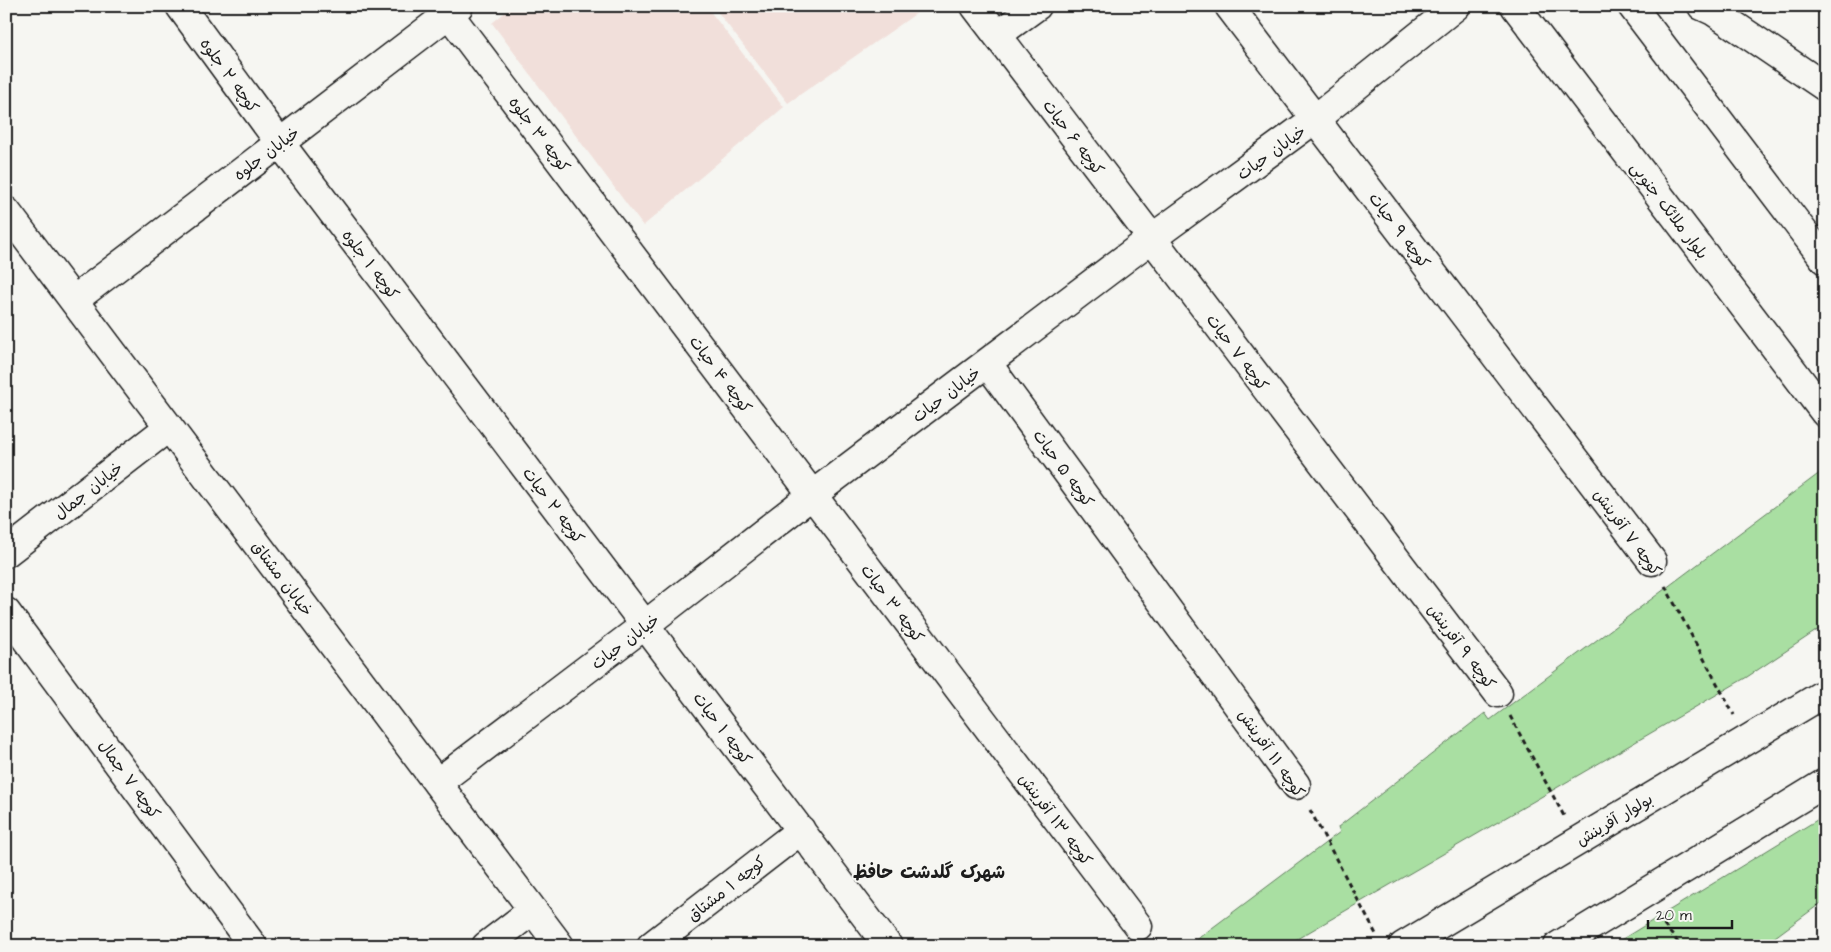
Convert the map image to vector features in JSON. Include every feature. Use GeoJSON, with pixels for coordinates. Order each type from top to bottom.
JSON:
{"type":"FeatureCollection","features":[{"type":"Feature","properties":{"kind":"street","name":"کوچه ۲ جلوه"},"geometry":{"type":"LineString","coordinates":[[180,6],[280,143]]}},
{"type":"Feature","properties":{"kind":"street","name":"کوچه ۶ حیات"},"geometry":{"type":"LineString","coordinates":[[975,6],[1152,238]]}},
{"type":"Feature","properties":{"kind":"street"},"geometry":{"type":"LineString","coordinates":[[997,35],[1037,6]]}},
{"type":"Feature","properties":{"kind":"street","name":"کوچه ۹ حیات"},"geometry":{"type":"LineString","coordinates":[[1229,6],[1484,340]]}},
{"type":"Feature","properties":{"kind":"street","name":"خیابان حیات"},"geometry":{"type":"LineString","coordinates":[[437,784],[812,494],[1152,238],[1315,119],[1456,6]]}},
{"type":"Feature","properties":{"kind":"street","name":"بلوار ملائک جنوبی"},"geometry":{"type":"LineString","coordinates":[[1515,6],[1825,413]]}},
{"type":"Feature","properties":{"kind":"street"},"geometry":{"type":"LineString","coordinates":[[1632,6],[1825,260]]}},
{"type":"Feature","properties":{"kind":"street"},"geometry":{"type":"LineString","coordinates":[[1702,6],[1713,11],[1825,88]]}},
{"type":"Feature","properties":{"kind":"street","name":"خیابان جلوه"},"geometry":{"type":"LineString","coordinates":[[74,300],[280,143],[451,9]]}},
{"type":"Feature","properties":{"kind":"street","name":"کوچه ۳ جلوه"},"geometry":{"type":"LineString","coordinates":[[451,9],[631,254]]}},
{"type":"Feature","properties":{"kind":"street","name":"کوچه ۱ جلوه"},"geometry":{"type":"LineString","coordinates":[[280,143],[463,384]]}},
{"type":"Feature","properties":{"kind":"street","name":"خیابان مشتاق"},"geometry":{"type":"LineString","coordinates":[[6,211],[560,946]]}},
{"type":"Feature","properties":{"kind":"street","name":"کوچه ۷ حیات"},"geometry":{"type":"LineString","coordinates":[[1152,238],[1325,466]]}},
{"type":"Feature","properties":{"kind":"street","name":"کوچه ۴ حیات"},"geometry":{"type":"LineString","coordinates":[[631,254],[812,494]]}},
{"type":"Feature","properties":{"kind":"street","name":"کوچه ۷ آفرینش"},"geometry":{"type":"LineString","coordinates":[[1484,340],[1652,561]]}},
{"type":"Feature","properties":{"kind":"street","name":"کوچه ۵ حیات"},"geometry":{"type":"LineString","coordinates":[[987,363],[1142,574]]}},
{"type":"Feature","properties":{"kind":"street","name":"کوچه ۲ حیات"},"geometry":{"type":"LineString","coordinates":[[463,384],[645,625]]}},
{"type":"Feature","properties":{"kind":"street","name":"خیابان جمال"},"geometry":{"type":"LineString","coordinates":[[6,553],[169,427]]}},
{"type":"Feature","properties":{"kind":"street","name":"کوچه ۹ آفرینش"},"geometry":{"type":"LineString","coordinates":[[1325,466],[1498,693]]}},
{"type":"Feature","properties":{"kind":"street","name":"کوچه ۳ حیات"},"geometry":{"type":"LineString","coordinates":[[812,494],[975,711]]}},
{"type":"Feature","properties":{"kind":"street","name":"کوچه ۱۱ آفرینش"},"geometry":{"type":"LineString","coordinates":[[1142,574],[1296,785]]}},
{"type":"Feature","properties":{"kind":"street","name":"کوچه ۷ جمال"},"geometry":{"type":"LineString","coordinates":[[6,612],[253,946]]}},
{"type":"Feature","properties":{"kind":"street","name":"کوچه ۱ حیات"},"geometry":{"type":"LineString","coordinates":[[645,625],[888,946]]}},
{"type":"Feature","properties":{"kind":"street","name":"بولوار آفرینش"},"geometry":{"type":"LineString","coordinates":[[1403,946],[1825,693]]}},
{"type":"Feature","properties":{"kind":"street","name":"کوچه ۱۳ آفرینش"},"geometry":{"type":"LineString","coordinates":[[975,711],[1138,926]]}},
{"type":"Feature","properties":{"kind":"street"},"geometry":{"type":"LineString","coordinates":[[1558,946],[1825,783]]}},
{"type":"Feature","properties":{"kind":"street","name":"کوچه ۱ مشتاق"},"geometry":{"type":"LineString","coordinates":[[651,946],[801,830]]}},
{"type":"Feature","properties":{"kind":"street"},"geometry":{"type":"LineString","coordinates":[[486,946],[533,910]]}},
{"type":"Feature","properties":{"kind":"path","name":"کوچه ۷ آفرینش"},"geometry":{"type":"LineString","coordinates":[[1652,561],[1748,739]]}},
{"type":"Feature","properties":{"kind":"path","name":"کوچه ۹ آفرینش"},"geometry":{"type":"LineString","coordinates":[[1498,693],[1577,841]]}},
{"type":"Feature","properties":{"kind":"path","name":"کوچه ۱۱ آفرینش"},"geometry":{"type":"LineString","coordinates":[[1296,785],[1378,937]]}},
{"type":"Feature","properties":{"kind":"path"},"geometry":{"type":"LineString","coordinates":[[1640,896],[1680,946]]}},
{"type":"Feature","properties":{"kind":"shaded area"},"geometry":{"type":"Polygon","coordinates":[[[513,6],[706,6],[784,107],[643,226],[492,23],[513,6]]]}},
{"type":"Feature","properties":{"kind":"shaded area"},"geometry":{"type":"Polygon","coordinates":[[[713,6],[927,6],[788,103],[713,6]]]}},
{"type":"Feature","properties":{"kind":"green space"},"geometry":{"type":"Polygon","coordinates":[[[1825,469],[1825,625],[1747,677],[1285,946],[1188,946],[1340,832],[1338,827],[1485,713],[1490,720],[1825,469]]]}},
{"type":"Feature","properties":{"kind":"green space"},"geometry":{"type":"Polygon","coordinates":[[[1825,815],[1825,900],[1763,946],[1611,946],[1825,815]]]}},
{"type":"Feature","properties":{"kind":"district","name":"شهرک گلدشت حافظ"},"geometry":{"type":"Point","coordinates":[929,872]}}]}
